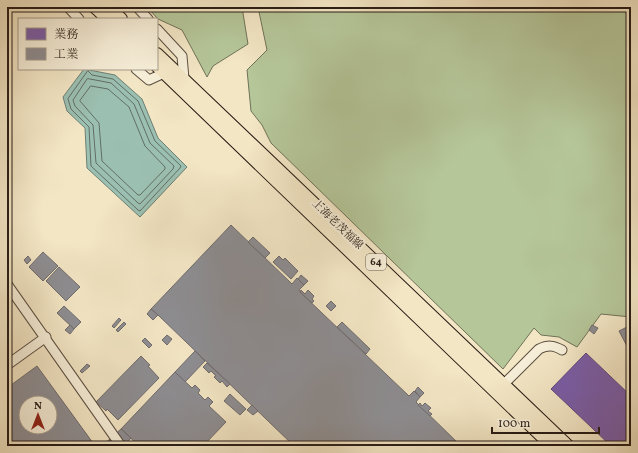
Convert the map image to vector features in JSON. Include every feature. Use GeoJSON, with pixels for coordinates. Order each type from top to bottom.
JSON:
{"type":"FeatureCollection","features":[{"type":"Feature","properties":{"kind":"main road"},"geometry":{"type":"LineString","coordinates":[[95,7],[107,18]]}},
{"type":"Feature","properties":{"kind":"main road"},"geometry":{"type":"LineString","coordinates":[[108,7],[120,18]]}},
{"type":"Feature","properties":{"kind":"main road","name":"上海老茂福線"},"geometry":{"type":"LineString","coordinates":[[158,55],[568,446]]}},
{"type":"Feature","properties":{"kind":"main road","name":"上海老茂福線"},"geometry":{"type":"LineString","coordinates":[[161,69],[549,444]]}},
{"type":"Feature","properties":{"kind":"street"},"geometry":{"type":"LineString","coordinates":[[68,7],[78,18]]}},
{"type":"Feature","properties":{"kind":"street"},"geometry":{"type":"LineString","coordinates":[[137,7],[147,18]]}},
{"type":"Feature","properties":{"kind":"street"},"geometry":{"type":"LineString","coordinates":[[158,30],[182,56],[184,79]]}},
{"type":"Feature","properties":{"kind":"street","name":"上海老茂福線"},"geometry":{"type":"LineString","coordinates":[[137,70],[149,80],[161,69]]}},
{"type":"Feature","properties":{"kind":"street"},"geometry":{"type":"LineString","coordinates":[[7,284],[46,337],[121,446]]}},
{"type":"Feature","properties":{"kind":"street"},"geometry":{"type":"LineString","coordinates":[[7,365],[46,337]]}},
{"type":"Feature","properties":{"kind":"street"},"geometry":{"type":"LineString","coordinates":[[504,384],[539,349],[547,346],[555,346],[562,350]]}},
{"type":"Feature","properties":{"kind":"shaded area"},"geometry":{"type":"Polygon","coordinates":[[[147,7],[242,7],[248,44],[213,66],[207,77],[182,30],[157,18],[147,7]]]}},
{"type":"Feature","properties":{"kind":"shaded area"},"geometry":{"type":"Polygon","coordinates":[[[258,7],[631,7],[631,317],[601,314],[577,347],[559,337],[541,335],[534,328],[503,369],[271,143],[262,125],[251,111],[247,70],[267,50],[258,7]]]}},
{"type":"Feature","properties":{"kind":"water"},"geometry":{"type":"Polygon","coordinates":[[[83,70],[115,75],[142,99],[158,138],[187,167],[140,217],[87,168],[85,128],[67,111],[63,97],[83,70]]]}},
{"type":"Feature","properties":{"kind":"building: 業務"},"geometry":{"type":"Polygon","coordinates":[[[586,353],[631,396],[631,446],[611,446],[551,389],[586,353]]]}},
{"type":"Feature","properties":{"kind":"building: 工業"},"geometry":{"type":"Polygon","coordinates":[[[231,225],[292,284],[297,278],[304,285],[299,290],[300,292],[409,396],[414,391],[420,397],[416,402],[461,446],[294,446],[151,309],[231,225]]]}},
{"type":"Feature","properties":{"kind":"building: 工業"},"geometry":{"type":"Polygon","coordinates":[[[253,237],[270,253],[265,258],[248,242],[253,237]]]}},
{"type":"Feature","properties":{"kind":"building: 工業"},"geometry":{"type":"Polygon","coordinates":[[[43,252],[58,266],[43,281],[29,267],[43,252]]]}},
{"type":"Feature","properties":{"kind":"building: 工業"},"geometry":{"type":"Polygon","coordinates":[[[28,256],[31,260],[27,264],[24,260],[28,256]]]}},
{"type":"Feature","properties":{"kind":"building: 工業"},"geometry":{"type":"Polygon","coordinates":[[[279,256],[283,260],[285,258],[298,271],[291,279],[273,262],[279,256]]]}},
{"type":"Feature","properties":{"kind":"building: 工業"},"geometry":{"type":"Polygon","coordinates":[[[59,267],[80,287],[66,301],[46,281],[59,267]]]}},
{"type":"Feature","properties":{"kind":"building: 工業"},"geometry":{"type":"Polygon","coordinates":[[[301,275],[308,281],[304,285],[298,279],[301,275]]]}},
{"type":"Feature","properties":{"kind":"building: 工業"},"geometry":{"type":"Polygon","coordinates":[[[301,290],[305,294],[308,290],[314,296],[312,299],[314,301],[312,303],[300,292],[301,290]]]}},
{"type":"Feature","properties":{"kind":"building: 工業"},"geometry":{"type":"Polygon","coordinates":[[[331,301],[336,306],[331,311],[326,306],[331,301]]]}},
{"type":"Feature","properties":{"kind":"building: 工業"},"geometry":{"type":"Polygon","coordinates":[[[64,306],[81,322],[74,329],[57,313],[64,306]]]}},
{"type":"Feature","properties":{"kind":"building: 工業"},"geometry":{"type":"Polygon","coordinates":[[[151,309],[158,315],[153,320],[147,314],[151,309]]]}},
{"type":"Feature","properties":{"kind":"building: 工業"},"geometry":{"type":"Polygon","coordinates":[[[119,318],[121,320],[114,328],[112,326],[119,318]]]}},
{"type":"Feature","properties":{"kind":"building: 工業"},"geometry":{"type":"Polygon","coordinates":[[[124,322],[126,324],[118,332],[116,330],[124,322]]]}},
{"type":"Feature","properties":{"kind":"building: 工業"},"geometry":{"type":"Polygon","coordinates":[[[342,322],[370,349],[366,354],[337,327],[342,322]]]}},
{"type":"Feature","properties":{"kind":"building: 工業"},"geometry":{"type":"Polygon","coordinates":[[[70,325],[74,329],[70,334],[65,330],[70,325]]]}},
{"type":"Feature","properties":{"kind":"building: 工業"},"geometry":{"type":"Polygon","coordinates":[[[592,325],[598,328],[594,334],[589,330],[592,325]]]}},
{"type":"Feature","properties":{"kind":"building: 工業"},"geometry":{"type":"Polygon","coordinates":[[[631,325],[631,347],[628,348],[619,331],[631,325]]]}},
{"type":"Feature","properties":{"kind":"building: 工業"},"geometry":{"type":"Polygon","coordinates":[[[167,335],[172,339],[167,345],[162,340],[167,335]]]}},
{"type":"Feature","properties":{"kind":"building: 工業"},"geometry":{"type":"Polygon","coordinates":[[[145,338],[152,345],[149,348],[142,341],[145,338]]]}},
{"type":"Feature","properties":{"kind":"building: 工業"},"geometry":{"type":"Polygon","coordinates":[[[195,351],[205,361],[185,382],[175,372],[195,351]]]}},
{"type":"Feature","properties":{"kind":"building: 工業"},"geometry":{"type":"Polygon","coordinates":[[[141,356],[150,365],[148,366],[159,378],[118,420],[107,409],[106,411],[96,402],[141,356]]]}},
{"type":"Feature","properties":{"kind":"building: 工業"},"geometry":{"type":"Polygon","coordinates":[[[207,363],[230,384],[227,387],[222,381],[220,383],[214,377],[216,376],[211,371],[209,373],[203,367],[207,363]]]}},
{"type":"Feature","properties":{"kind":"building: 工業"},"geometry":{"type":"Polygon","coordinates":[[[87,364],[90,366],[82,373],[80,371],[87,364]]]}},
{"type":"Feature","properties":{"kind":"building: 工業"},"geometry":{"type":"Polygon","coordinates":[[[37,366],[93,443],[94,446],[7,446],[7,388],[37,366]]]}},
{"type":"Feature","properties":{"kind":"building: 工業"},"geometry":{"type":"Polygon","coordinates":[[[175,372],[192,388],[195,385],[200,390],[198,393],[205,400],[208,397],[213,402],[209,406],[226,422],[203,446],[139,446],[121,429],[175,372]]]}},
{"type":"Feature","properties":{"kind":"building: 工業"},"geometry":{"type":"Polygon","coordinates":[[[418,387],[424,393],[420,397],[415,391],[418,387]]]}},
{"type":"Feature","properties":{"kind":"building: 工業"},"geometry":{"type":"Polygon","coordinates":[[[230,394],[246,409],[240,415],[224,401],[230,394]]]}},
{"type":"Feature","properties":{"kind":"building: 工業"},"geometry":{"type":"Polygon","coordinates":[[[420,403],[422,406],[425,403],[431,408],[428,411],[432,414],[430,416],[418,405],[420,403]]]}},
{"type":"Feature","properties":{"kind":"building: 工業"},"geometry":{"type":"Polygon","coordinates":[[[252,405],[258,411],[253,415],[247,410],[252,405]]]}},
{"type":"Feature","properties":{"kind":"building: 工業"},"geometry":{"type":"Polygon","coordinates":[[[121,429],[131,438],[124,446],[102,446],[121,429]]]}}]}
